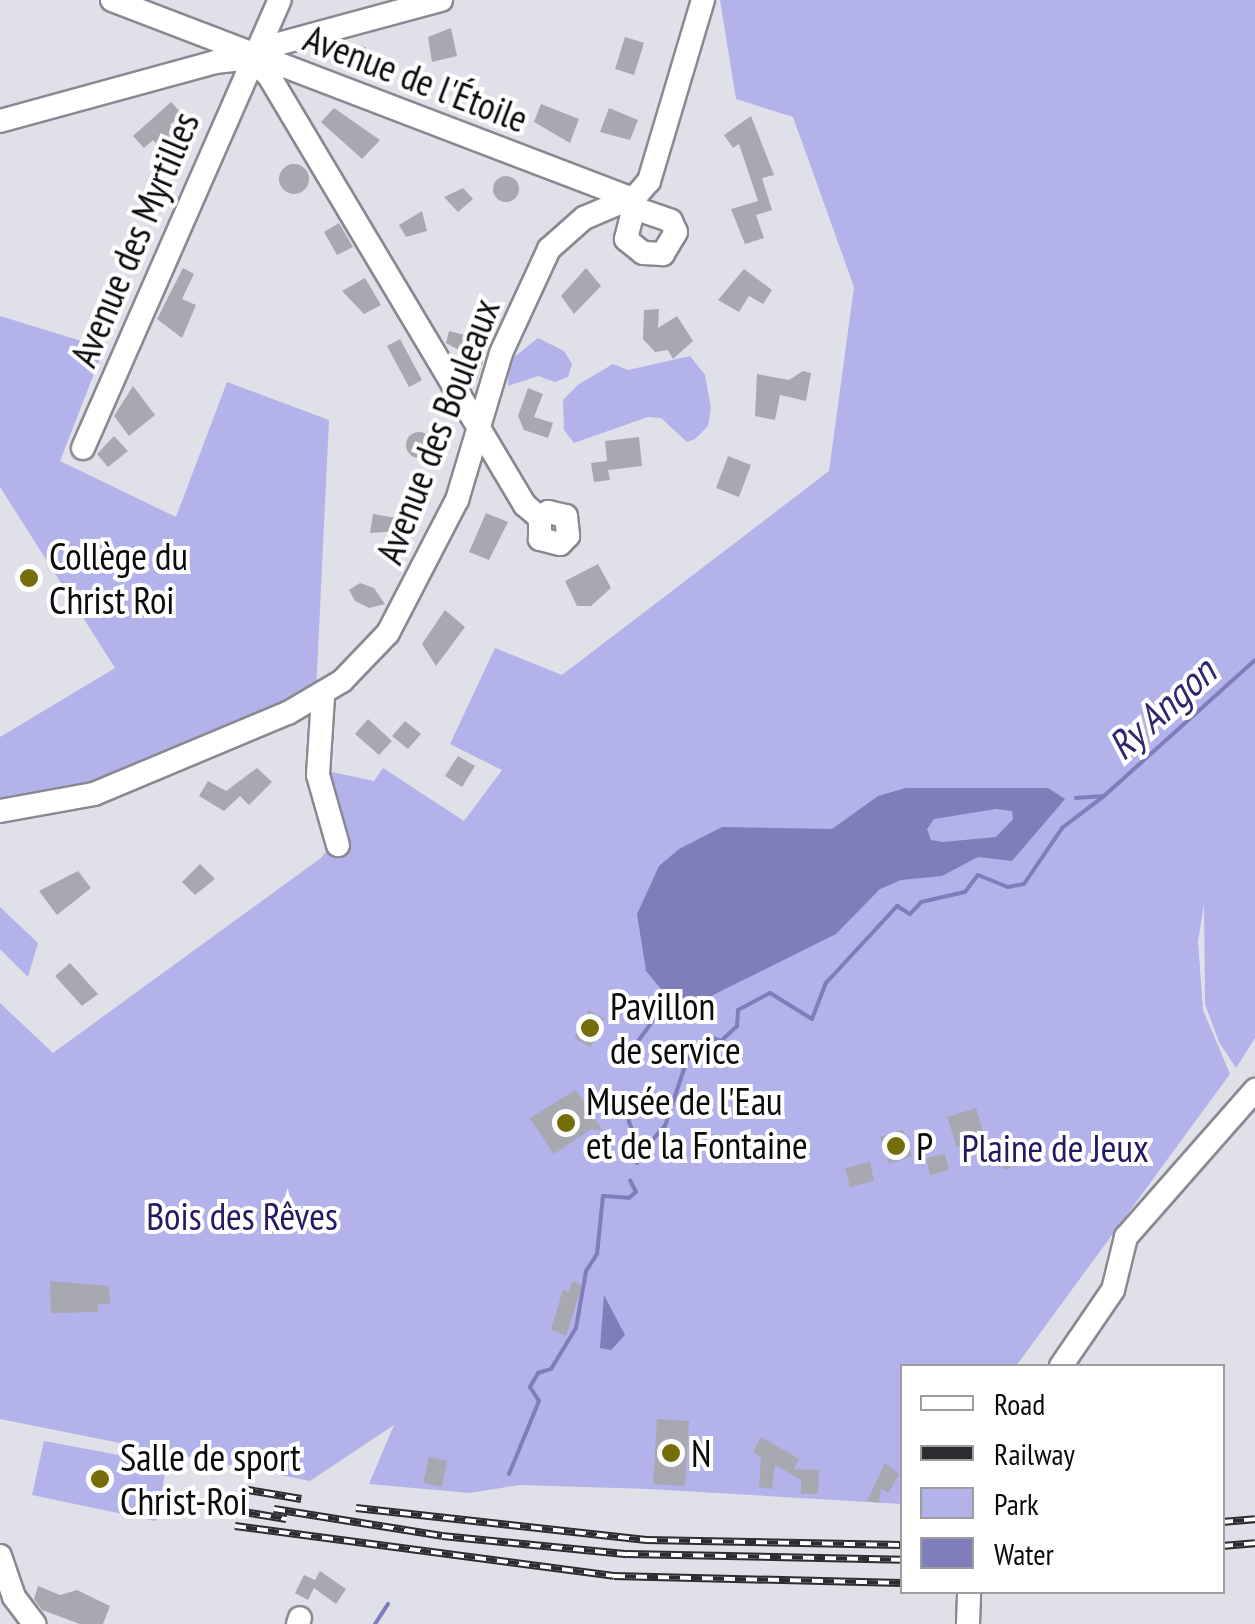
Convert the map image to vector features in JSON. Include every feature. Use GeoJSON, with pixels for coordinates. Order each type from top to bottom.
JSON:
{"type":"FeatureCollection","features":[{"type":"Feature","properties":{"kind":"street","name":"Avenue de l'Étoile"},"geometry":{"type":"LineString","coordinates":[[112,0],[252,58],[631,202]]}},
{"type":"Feature","properties":{"kind":"street","name":"Avenue des Myrtilles"},"geometry":{"type":"LineString","coordinates":[[83,448],[280,0]]}},
{"type":"Feature","properties":{"kind":"street"},"geometry":{"type":"LineString","coordinates":[[0,120],[215,62],[252,58],[278,44],[441,0]]}},
{"type":"Feature","properties":{"kind":"street","name":"Avenue des Bouleaux"},"geometry":{"type":"LineString","coordinates":[[0,811],[94,794],[322,697],[388,633],[414,590],[457,500],[501,353],[549,249],[584,218],[631,202],[648,182],[702,0]]}},
{"type":"Feature","properties":{"kind":"street"},"geometry":{"type":"LineString","coordinates":[[252,58],[269,76],[478,431],[540,518]]}},
{"type":"Feature","properties":{"kind":"street"},"geometry":{"type":"LineString","coordinates":[[322,697],[318,775],[338,844]]}},
{"type":"Feature","properties":{"kind":"street"},"geometry":{"type":"LineString","coordinates":[[1061,1364],[1114,1290],[1126,1236],[1255,1090]]}},
{"type":"Feature","properties":{"kind":"street"},"geometry":{"type":"LineString","coordinates":[[0,1556],[14,1598],[34,1624]]}},
{"type":"Feature","properties":{"kind":"street"},"geometry":{"type":"LineString","coordinates":[[968,1594],[968,1624]]}},
{"type":"Feature","properties":{"kind":"green space","name":"Bois des Rêves"},"geometry":{"type":"Polygon","coordinates":[[[720,0],[1255,0],[1255,1038],[1236,1068],[1219,1042],[1205,1004],[1204,904],[1198,941],[1203,1010],[1230,1074],[1017,1364],[900,1364],[900,1504],[649,1489],[519,1485],[469,1493],[369,1484],[394,1425],[310,1481],[0,1419],[0,1003],[53,1053],[321,858],[332,844],[313,768],[374,781],[383,768],[464,821],[502,770],[450,744],[495,648],[562,675],[829,471],[854,287],[793,117],[736,99],[720,0]]]}},
{"type":"Feature","properties":{"kind":"green space"},"geometry":{"type":"Polygon","coordinates":[[[0,316],[104,348],[60,461],[176,517],[227,382],[329,420],[316,692],[129,789],[67,811],[0,816],[0,737],[115,668],[0,487],[0,316]]]}},
{"type":"Feature","properties":{"kind":"green space"},"geometry":{"type":"Polygon","coordinates":[[[538,338],[564,351],[572,364],[568,377],[555,382],[538,376],[508,386],[509,361],[538,338]]]}},
{"type":"Feature","properties":{"kind":"green space"},"geometry":{"type":"Polygon","coordinates":[[[690,356],[705,375],[711,408],[708,426],[695,439],[687,442],[661,418],[648,417],[574,443],[564,430],[563,400],[579,384],[613,364],[628,370],[690,356]]]}},
{"type":"Feature","properties":{"kind":"green space"},"geometry":{"type":"Polygon","coordinates":[[[0,907],[38,943],[28,977],[0,949],[0,907]]]}},
{"type":"Feature","properties":{"kind":"green space","name":"Salle de sport Christ-Roi"},"geometry":{"type":"Polygon","coordinates":[[[44,1441],[167,1464],[156,1521],[32,1495],[44,1441]]]}},
{"type":"Feature","properties":{"kind":"water"},"geometry":{"type":"Polygon","coordinates":[[[906,788],[1048,788],[1065,799],[1012,861],[978,857],[942,876],[901,880],[880,889],[836,934],[699,1002],[669,999],[646,971],[637,914],[659,866],[679,849],[722,827],[832,829],[878,796],[906,788]],[[996,809],[934,819],[927,829],[931,840],[943,842],[996,837],[1013,819],[1012,811],[996,809]]]}},
{"type":"Feature","properties":{"kind":"water"},"geometry":{"type":"Polygon","coordinates":[[[604,1295],[625,1335],[611,1350],[600,1348],[604,1295]]]}},
{"type":"Feature","properties":{"kind":"building"},"geometry":{"type":"Polygon","coordinates":[[[451,28],[457,56],[432,62],[428,37],[451,28]]]}},
{"type":"Feature","properties":{"kind":"building"},"geometry":{"type":"Polygon","coordinates":[[[625,37],[644,43],[634,75],[615,69],[625,37]]]}},
{"type":"Feature","properties":{"kind":"building"},"geometry":{"type":"Polygon","coordinates":[[[347,45],[366,47],[365,70],[345,68],[347,45]]]}},
{"type":"Feature","properties":{"kind":"building"},"geometry":{"type":"Polygon","coordinates":[[[171,102],[182,114],[170,125],[176,133],[160,148],[153,140],[144,148],[133,136],[171,102]]]}},
{"type":"Feature","properties":{"kind":"building"},"geometry":{"type":"Polygon","coordinates":[[[541,104],[579,119],[570,143],[534,122],[541,104]]]}},
{"type":"Feature","properties":{"kind":"building"},"geometry":{"type":"Polygon","coordinates":[[[334,108],[380,140],[362,159],[321,122],[334,108]]]}},
{"type":"Feature","properties":{"kind":"building"},"geometry":{"type":"Polygon","coordinates":[[[609,108],[638,120],[630,140],[600,132],[609,108]]]}},
{"type":"Feature","properties":{"kind":"building"},"geometry":{"type":"Polygon","coordinates":[[[751,116],[774,175],[762,178],[772,210],[756,215],[764,238],[745,244],[731,209],[758,201],[739,144],[733,148],[724,135],[751,116]]]}},
{"type":"Feature","properties":{"kind":"building"},"geometry":{"type":"Polygon","coordinates":[[[294,164],[304,169],[309,179],[304,189],[294,194],[284,189],[279,179],[284,169],[294,164]]]}},
{"type":"Feature","properties":{"kind":"building"},"geometry":{"type":"Polygon","coordinates":[[[506,176],[515,180],[519,189],[515,198],[506,202],[497,198],[493,189],[497,180],[506,176]]]}},
{"type":"Feature","properties":{"kind":"building"},"geometry":{"type":"Polygon","coordinates":[[[463,188],[473,199],[458,212],[444,197],[463,188]]]}},
{"type":"Feature","properties":{"kind":"building"},"geometry":{"type":"Polygon","coordinates":[[[422,211],[427,231],[406,237],[399,225],[422,211]]]}},
{"type":"Feature","properties":{"kind":"building"},"geometry":{"type":"Polygon","coordinates":[[[339,223],[353,247],[337,255],[324,232],[339,223]]]}},
{"type":"Feature","properties":{"kind":"building"},"geometry":{"type":"Polygon","coordinates":[[[183,268],[194,274],[182,299],[196,305],[182,338],[157,319],[183,268]]]}},
{"type":"Feature","properties":{"kind":"building"},"geometry":{"type":"Polygon","coordinates":[[[586,268],[601,286],[574,314],[561,296],[586,268]]]}},
{"type":"Feature","properties":{"kind":"building"},"geometry":{"type":"Polygon","coordinates":[[[744,269],[772,290],[763,304],[749,296],[739,312],[718,300],[744,269]]]}},
{"type":"Feature","properties":{"kind":"building"},"geometry":{"type":"Polygon","coordinates":[[[365,278],[381,305],[364,314],[342,291],[365,278]]]}},
{"type":"Feature","properties":{"kind":"building"},"geometry":{"type":"Polygon","coordinates":[[[98,302],[122,312],[113,333],[96,326],[99,319],[92,316],[98,302]]]}},
{"type":"Feature","properties":{"kind":"building"},"geometry":{"type":"Polygon","coordinates":[[[659,309],[658,328],[677,316],[693,341],[673,359],[668,350],[655,352],[643,339],[644,310],[659,309]]]}},
{"type":"Feature","properties":{"kind":"building"},"geometry":{"type":"Polygon","coordinates":[[[449,331],[473,337],[485,355],[477,380],[464,373],[462,352],[446,343],[449,331]]]}},
{"type":"Feature","properties":{"kind":"building"},"geometry":{"type":"Polygon","coordinates":[[[400,339],[422,380],[409,387],[387,346],[400,339]]]}},
{"type":"Feature","properties":{"kind":"building"},"geometry":{"type":"Polygon","coordinates":[[[803,371],[811,373],[806,401],[780,395],[775,420],[755,416],[757,374],[789,380],[803,371]]]}},
{"type":"Feature","properties":{"kind":"building"},"geometry":{"type":"Polygon","coordinates":[[[133,386],[155,415],[129,436],[114,416],[133,386]]]}},
{"type":"Feature","properties":{"kind":"building"},"geometry":{"type":"Polygon","coordinates":[[[528,388],[543,394],[534,417],[553,423],[548,438],[524,430],[518,416],[528,388]]]}},
{"type":"Feature","properties":{"kind":"building"},"geometry":{"type":"Polygon","coordinates":[[[419,432],[428,436],[432,445],[428,454],[419,458],[410,454],[406,445],[410,436],[419,432]]]}},
{"type":"Feature","properties":{"kind":"building"},"geometry":{"type":"Polygon","coordinates":[[[114,436],[128,451],[108,467],[97,454],[114,436]]]}},
{"type":"Feature","properties":{"kind":"building"},"geometry":{"type":"Polygon","coordinates":[[[639,437],[642,466],[608,470],[610,480],[594,482],[591,463],[607,461],[605,441],[639,437]]]}},
{"type":"Feature","properties":{"kind":"building"},"geometry":{"type":"Polygon","coordinates":[[[728,456],[751,465],[739,497],[716,488],[728,456]]]}},
{"type":"Feature","properties":{"kind":"building"},"geometry":{"type":"Polygon","coordinates":[[[486,513],[508,522],[489,560],[469,552],[486,513]]]}},
{"type":"Feature","properties":{"kind":"building"},"geometry":{"type":"Polygon","coordinates":[[[373,514],[402,519],[400,531],[370,533],[373,514]]]}},
{"type":"Feature","properties":{"kind":"building"},"geometry":{"type":"Polygon","coordinates":[[[598,564],[611,588],[591,606],[577,606],[565,581],[598,564]]]}},
{"type":"Feature","properties":{"kind":"building"},"geometry":{"type":"Polygon","coordinates":[[[360,583],[374,588],[385,604],[369,608],[355,601],[349,590],[360,583]]]}},
{"type":"Feature","properties":{"kind":"building"},"geometry":{"type":"Polygon","coordinates":[[[445,610],[465,627],[436,666],[422,644],[445,610]]]}},
{"type":"Feature","properties":{"kind":"building"},"geometry":{"type":"Polygon","coordinates":[[[368,719],[392,741],[379,755],[355,734],[368,719]]]}},
{"type":"Feature","properties":{"kind":"building"},"geometry":{"type":"Polygon","coordinates":[[[405,721],[421,734],[408,749],[392,736],[405,721]]]}},
{"type":"Feature","properties":{"kind":"building"},"geometry":{"type":"Polygon","coordinates":[[[458,756],[475,766],[462,787],[445,776],[458,756]]]}},
{"type":"Feature","properties":{"kind":"building"},"geometry":{"type":"Polygon","coordinates":[[[257,768],[272,782],[249,805],[240,796],[224,811],[199,796],[208,781],[226,791],[257,768]]]}},
{"type":"Feature","properties":{"kind":"building"},"geometry":{"type":"Polygon","coordinates":[[[200,864],[215,879],[195,895],[182,882],[200,864]]]}},
{"type":"Feature","properties":{"kind":"building"},"geometry":{"type":"Polygon","coordinates":[[[78,871],[91,888],[57,915],[39,891],[78,871]]]}},
{"type":"Feature","properties":{"kind":"building"},"geometry":{"type":"Polygon","coordinates":[[[70,963],[98,994],[82,1006],[55,976],[70,963]]]}},
{"type":"Feature","properties":{"kind":"building","name":"Pavillon de service"},"geometry":{"type":"Polygon","coordinates":[[[589,1010],[605,1019],[590,1047],[574,1038],[589,1010]]]}},
{"type":"Feature","properties":{"kind":"building","name":"Musée de l'Eau et de la Fontaine"},"geometry":{"type":"Polygon","coordinates":[[[576,1090],[603,1131],[591,1129],[554,1154],[530,1118],[576,1090]]]}},
{"type":"Feature","properties":{"kind":"building"},"geometry":{"type":"Polygon","coordinates":[[[976,1108],[984,1135],[1001,1148],[1014,1145],[1021,1163],[1004,1170],[999,1156],[975,1143],[957,1147],[947,1117],[976,1108]]]}},
{"type":"Feature","properties":{"kind":"building","name":"P"},"geometry":{"type":"Polygon","coordinates":[[[903,1129],[912,1156],[889,1164],[880,1137],[903,1129]]]}},
{"type":"Feature","properties":{"kind":"building"},"geometry":{"type":"Polygon","coordinates":[[[945,1154],[949,1170],[930,1175],[926,1158],[945,1154]]]}},
{"type":"Feature","properties":{"kind":"building"},"geometry":{"type":"Polygon","coordinates":[[[870,1162],[874,1181],[850,1187],[845,1168],[870,1162]]]}},
{"type":"Feature","properties":{"kind":"building"},"geometry":{"type":"Polygon","coordinates":[[[50,1281],[109,1286],[110,1304],[98,1304],[98,1312],[51,1313],[50,1281]]]}},
{"type":"Feature","properties":{"kind":"building"},"geometry":{"type":"Polygon","coordinates":[[[573,1281],[582,1285],[566,1336],[551,1329],[563,1290],[568,1292],[573,1281]]]}},
{"type":"Feature","properties":{"kind":"building","name":"N"},"geometry":{"type":"Polygon","coordinates":[[[657,1419],[689,1421],[685,1486],[653,1484],[657,1419]]]}},
{"type":"Feature","properties":{"kind":"building"},"geometry":{"type":"Polygon","coordinates":[[[761,1437],[799,1459],[794,1469],[819,1470],[818,1494],[801,1494],[801,1480],[775,1465],[772,1489],[759,1487],[761,1457],[753,1452],[761,1437]]]}},
{"type":"Feature","properties":{"kind":"building"},"geometry":{"type":"Polygon","coordinates":[[[429,1457],[447,1461],[442,1487],[423,1483],[429,1457]]]}},
{"type":"Feature","properties":{"kind":"building"},"geometry":{"type":"Polygon","coordinates":[[[885,1463],[899,1474],[889,1493],[881,1489],[879,1503],[867,1501],[885,1463]]]}},
{"type":"Feature","properties":{"kind":"building"},"geometry":{"type":"Polygon","coordinates":[[[320,1571],[346,1589],[336,1604],[314,1588],[308,1600],[295,1593],[304,1575],[315,1580],[320,1571]]]}},
{"type":"Feature","properties":{"kind":"building"},"geometry":{"type":"Polygon","coordinates":[[[38,1586],[60,1595],[77,1590],[110,1606],[103,1624],[80,1624],[42,1610],[34,1599],[38,1586]]]}},
{"type":"Feature","properties":{"kind":"waterway","name":"Ry Angon"},"geometry":{"type":"LineString","coordinates":[[1076,798],[1104,796],[1255,660]]}},
{"type":"Feature","properties":{"kind":"waterway","name":"Ry Angon"},"geometry":{"type":"LineString","coordinates":[[642,1152],[665,1126],[687,1060],[700,1043],[710,1037],[721,1041],[737,1026],[738,1010],[770,993],[812,1019],[826,983],[897,906],[910,914],[921,902],[965,892],[978,875],[1008,887],[1024,884],[1062,828],[1104,796]]}},
{"type":"Feature","properties":{"kind":"waterway","name":"Ry Angon"},"geometry":{"type":"LineString","coordinates":[[630,1052],[669,999]]}},
{"type":"Feature","properties":{"kind":"waterway","name":"Ry Angon"},"geometry":{"type":"LineString","coordinates":[[628,1098],[629,1122],[642,1152],[637,1163]]}},
{"type":"Feature","properties":{"kind":"waterway","name":"Ry Angon"},"geometry":{"type":"LineString","coordinates":[[509,1474],[539,1401],[530,1387],[538,1373],[551,1369],[576,1328],[586,1271],[597,1254],[603,1196],[629,1198],[636,1192],[630,1180]]}},
{"type":"Feature","properties":{"kind":"waterway","name":"Ry Angon"},"geometry":{"type":"LineString","coordinates":[[375,1624],[388,1604]]}},
{"type":"Feature","properties":{"kind":"railway"},"geometry":{"type":"LineString","coordinates":[[242,1489],[301,1499]]}},
{"type":"Feature","properties":{"kind":"railway"},"geometry":{"type":"LineString","coordinates":[[356,1508],[646,1540],[900,1545]]}},
{"type":"Feature","properties":{"kind":"railway"},"geometry":{"type":"LineString","coordinates":[[274,1509],[442,1536],[627,1554],[900,1560]]}},
{"type":"Feature","properties":{"kind":"railway"},"geometry":{"type":"LineString","coordinates":[[238,1511],[286,1519]]}},
{"type":"Feature","properties":{"kind":"railway"},"geometry":{"type":"LineString","coordinates":[[1225,1522],[1255,1519]]}},
{"type":"Feature","properties":{"kind":"railway"},"geometry":{"type":"LineString","coordinates":[[235,1526],[614,1576],[900,1583]]}},
{"type":"Feature","properties":{"kind":"railway"},"geometry":{"type":"LineString","coordinates":[[1225,1546],[1255,1543]]}},
{"type":"Feature","properties":{"kind":"place","name":"Collège du Christ Roi"},"geometry":{"type":"Point","coordinates":[29,578]}},
{"type":"Feature","properties":{"kind":"place","name":"Pavillon de service"},"geometry":{"type":"Point","coordinates":[590,1028]}},
{"type":"Feature","properties":{"kind":"place","name":"Musée de l'Eau et de la Fontaine"},"geometry":{"type":"Point","coordinates":[566,1123]}},
{"type":"Feature","properties":{"kind":"place","name":"P"},"geometry":{"type":"Point","coordinates":[896,1146]}},
{"type":"Feature","properties":{"kind":"place","name":"N"},"geometry":{"type":"Point","coordinates":[671,1453]}},
{"type":"Feature","properties":{"kind":"place","name":"Salle de sport Christ-Roi"},"geometry":{"type":"Point","coordinates":[100,1479]}},
{"type":"Feature","properties":{"kind":"park label","name":"Plaine de Jeux"},"geometry":{"type":"Point","coordinates":[1055,1148]}}]}
